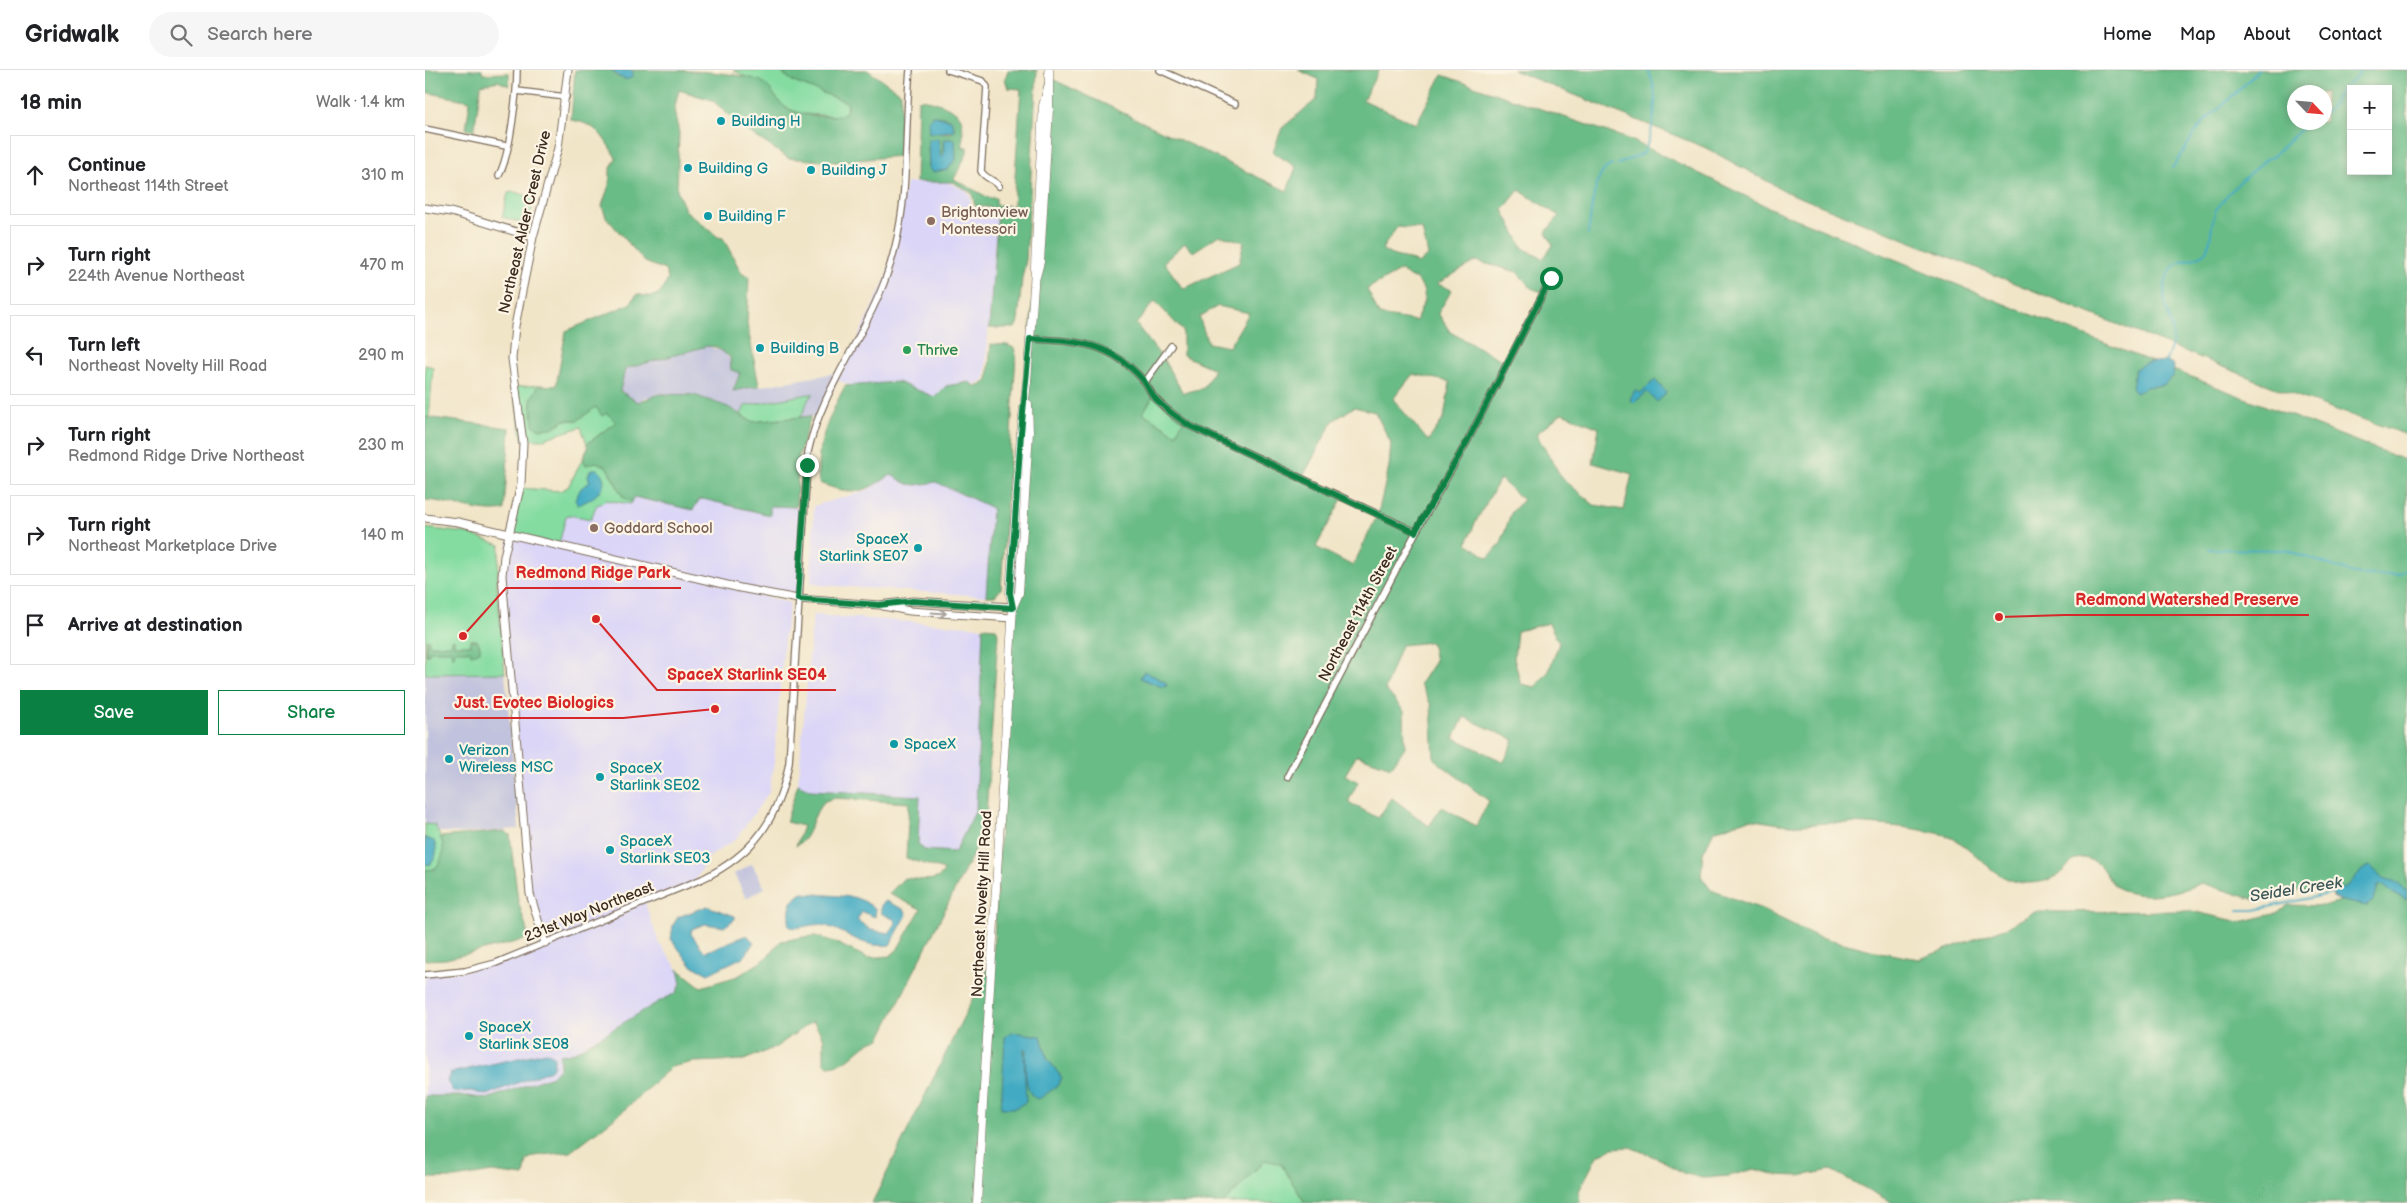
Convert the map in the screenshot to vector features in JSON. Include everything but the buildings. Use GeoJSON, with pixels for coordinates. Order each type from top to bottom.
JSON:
{"type":"FeatureCollection","features":[{"type":"Feature","properties":{"kind":"main road","name":"Northeast Novelty Hill Road"},"geometry":{"type":"LineString","coordinates":[[977,1203],[1013,608],[1010,593],[1021,433],[1034,286],[1043,106],[1049,70]]}},
{"type":"Feature","properties":{"kind":"street"},"geometry":{"type":"LineString","coordinates":[[499,175],[517,91],[517,70]]}},
{"type":"Feature","properties":{"kind":"street","name":"Northeast Alder Crest Drive"},"geometry":{"type":"LineString","coordinates":[[545,944],[530,894],[502,592],[504,556],[521,488],[523,443],[514,387],[513,351],[518,308],[533,237],[558,148],[568,70]]}},
{"type":"Feature","properties":{"kind":"street","name":"231st Way Northeast"},"geometry":{"type":"LineString","coordinates":[[425,975],[465,971],[496,963],[702,879],[727,866],[752,844],[777,809],[785,787],[789,763],[807,465],[811,436],[819,416],[875,306],[890,265],[899,228],[906,183],[910,70]]}},
{"type":"Feature","properties":{"kind":"street"},"geometry":{"type":"LineString","coordinates":[[948,70],[983,81],[987,87],[981,171],[985,177],[996,182],[999,186]]}},
{"type":"Feature","properties":{"kind":"street"},"geometry":{"type":"LineString","coordinates":[[1159,70],[1235,104]]}},
{"type":"Feature","properties":{"kind":"street"},"geometry":{"type":"LineString","coordinates":[[517,91],[566,97]]}},
{"type":"Feature","properties":{"kind":"street"},"geometry":{"type":"LineString","coordinates":[[425,129],[506,146]]}},
{"type":"Feature","properties":{"kind":"street"},"geometry":{"type":"LineString","coordinates":[[425,208],[451,212],[533,237]]}},
{"type":"Feature","properties":{"kind":"street","name":"Northeast 114th Street"},"geometry":{"type":"LineString","coordinates":[[1287,777],[1415,532],[1468,440],[1551,278]]}},
{"type":"Feature","properties":{"kind":"street"},"geometry":{"type":"LineString","coordinates":[[1030,339],[1078,341],[1095,345],[1119,357],[1145,382],[1164,407],[1190,426],[1415,532]]}},
{"type":"Feature","properties":{"kind":"street"},"geometry":{"type":"LineString","coordinates":[[1145,382],[1171,346]]}},
{"type":"Feature","properties":{"kind":"street"},"geometry":{"type":"LineString","coordinates":[[425,518],[458,522],[739,588],[798,599],[879,605],[911,611],[1012,618]]}},
{"type":"Feature","properties":{"kind":"street"},"geometry":{"type":"LineString","coordinates":[[879,605],[913,601],[1013,608]]}},
{"type":"Feature","properties":{"kind":"shaded area"},"geometry":{"type":"Polygon","coordinates":[[[947,182],[967,191],[970,196],[971,208],[997,210],[985,379],[981,383],[973,384],[970,382],[935,397],[897,382],[854,387],[838,380],[886,278],[906,183],[947,182]]]}},
{"type":"Feature","properties":{"kind":"shaded area"},"geometry":{"type":"Polygon","coordinates":[[[707,346],[724,352],[740,373],[733,391],[842,372],[819,416],[752,422],[646,397],[638,402],[620,391],[624,369],[707,346]]]}},
{"type":"Feature","properties":{"kind":"shaded area"},"geometry":{"type":"Polygon","coordinates":[[[891,475],[908,484],[917,485],[936,482],[992,508],[986,596],[820,585],[811,582],[814,506],[865,491],[891,475]]]}},
{"type":"Feature","properties":{"kind":"shaded area"},"geometry":{"type":"Polygon","coordinates":[[[634,497],[693,510],[699,500],[703,499],[769,515],[770,506],[804,508],[798,599],[702,580],[790,603],[784,638],[774,763],[769,792],[736,839],[709,857],[693,884],[645,903],[659,943],[678,969],[681,984],[676,993],[561,1061],[556,1073],[552,1076],[487,1099],[468,1096],[425,1096],[425,975],[465,971],[545,943],[530,894],[502,592],[509,534],[566,517],[606,500],[620,503],[634,497]]]}},
{"type":"Feature","properties":{"kind":"shaded area"},"geometry":{"type":"Polygon","coordinates":[[[813,615],[983,627],[976,810],[955,853],[924,850],[918,843],[920,796],[810,790],[798,784],[813,615]]]}},
{"type":"Feature","properties":{"kind":"shaded area"},"geometry":{"type":"Polygon","coordinates":[[[505,673],[519,829],[465,833],[425,831],[425,674],[505,673]]]}},
{"type":"Feature","properties":{"kind":"shaded area"},"geometry":{"type":"Polygon","coordinates":[[[752,864],[765,888],[746,898],[734,874],[752,864]]]}},
{"type":"Feature","properties":{"kind":"green space"},"geometry":{"type":"Polygon","coordinates":[[[425,70],[482,70],[482,74],[509,73],[509,86],[498,81],[481,85],[474,131],[466,129],[470,101],[425,92],[425,70]]]}},
{"type":"Feature","properties":{"kind":"green space"},"geometry":{"type":"Polygon","coordinates":[[[575,70],[612,70],[617,77],[633,76],[632,70],[647,70],[698,71],[748,77],[761,81],[784,106],[797,112],[815,116],[833,116],[846,112],[848,104],[794,82],[778,70],[867,70],[901,93],[899,156],[836,162],[788,158],[743,128],[712,100],[679,90],[674,110],[679,133],[677,190],[685,210],[718,237],[723,238],[742,274],[749,276],[747,324],[759,386],[733,391],[740,373],[731,370],[730,357],[716,347],[707,346],[625,369],[620,391],[638,402],[660,394],[694,395],[728,407],[752,422],[811,416],[799,455],[796,507],[770,506],[770,515],[703,499],[699,500],[693,510],[634,497],[632,502],[623,497],[606,466],[596,462],[586,465],[583,458],[588,448],[587,444],[616,422],[607,413],[602,416],[596,407],[578,420],[565,420],[552,428],[540,429],[533,425],[531,399],[539,385],[556,386],[566,331],[630,304],[637,294],[656,295],[668,279],[665,270],[645,262],[606,217],[602,206],[610,182],[610,170],[616,158],[598,132],[587,125],[571,120],[575,70]]]}},
{"type":"Feature","properties":{"kind":"green space"},"geometry":{"type":"Polygon","coordinates":[[[733,70],[778,70],[794,82],[844,101],[848,104],[846,112],[840,116],[802,114],[784,107],[770,90],[733,70]]]}},
{"type":"Feature","properties":{"kind":"green space"},"geometry":{"type":"Polygon","coordinates":[[[1008,70],[1037,70],[1026,260],[1022,278],[1018,322],[1015,328],[989,328],[998,209],[975,206],[972,193],[953,182],[916,182],[918,100],[928,100],[941,104],[954,111],[961,118],[963,147],[967,147],[967,153],[954,179],[989,198],[996,198],[996,205],[1013,206],[1021,89],[1008,88],[1005,79],[1008,70]],[[932,115],[929,133],[951,133],[955,128],[947,118],[932,115]],[[938,139],[928,140],[929,169],[947,170],[956,159],[943,140],[943,156],[939,156],[938,139]]]}},
{"type":"Feature","properties":{"kind":"green space"},"geometry":{"type":"Polygon","coordinates":[[[1298,70],[1379,70],[1363,100],[1416,124],[1442,75],[1631,140],[1772,209],[2019,310],[2407,461],[2407,1203],[1893,1203],[1831,1170],[1800,1176],[1777,1175],[1754,1169],[1729,1176],[1702,1178],[1683,1173],[1662,1160],[1630,1147],[1612,1148],[1597,1156],[1579,1191],[1580,1203],[1305,1203],[1281,1164],[1265,1160],[1224,1203],[872,1203],[993,957],[1012,618],[1019,593],[1027,382],[1048,77],[1287,191],[1296,167],[1273,152],[1282,128],[1317,99],[1318,79],[1298,70]],[[1519,190],[1503,210],[1523,248],[1543,259],[1553,245],[1546,232],[1559,216],[1519,190]],[[1397,227],[1382,249],[1391,255],[1409,259],[1418,264],[1428,255],[1422,229],[1397,227]],[[1219,235],[1193,252],[1185,243],[1164,262],[1183,289],[1239,263],[1244,242],[1219,235]],[[1476,261],[1437,284],[1452,290],[1438,313],[1450,332],[1507,363],[1544,293],[1531,288],[1517,272],[1476,261]],[[1401,270],[1367,289],[1379,315],[1416,321],[1423,304],[1424,294],[1423,289],[1415,278],[1409,277],[1401,270]],[[1155,301],[1136,324],[1163,359],[1183,393],[1204,388],[1214,369],[1183,355],[1183,331],[1155,301]],[[1218,306],[1199,317],[1208,343],[1229,347],[1249,313],[1218,306]],[[1413,374],[1393,399],[1428,441],[1444,418],[1450,382],[1413,374]],[[1153,396],[1143,413],[1176,434],[1183,421],[1153,396]],[[1354,407],[1333,421],[1302,478],[1343,497],[1316,547],[1353,566],[1378,514],[1389,467],[1391,443],[1375,412],[1354,407]],[[1562,413],[1536,434],[1562,478],[1594,505],[1624,510],[1632,474],[1593,463],[1599,428],[1562,413]],[[1500,479],[1475,523],[1467,543],[1488,558],[1501,543],[1511,513],[1523,500],[1500,479]],[[1549,623],[1517,631],[1514,659],[1521,684],[1535,687],[1549,671],[1559,643],[1549,623]],[[1431,642],[1401,645],[1385,689],[1404,711],[1405,747],[1391,767],[1357,755],[1345,775],[1358,782],[1348,802],[1378,818],[1392,798],[1429,826],[1442,807],[1476,826],[1489,801],[1434,759],[1431,705],[1420,684],[1435,661],[1431,642]],[[1464,717],[1454,738],[1504,762],[1514,740],[1464,717]],[[1749,819],[1714,831],[1703,853],[1701,876],[1711,890],[1759,908],[1816,936],[1879,952],[1919,959],[2008,927],[2034,912],[2191,911],[2240,922],[2278,913],[2288,905],[2323,906],[2341,901],[2333,897],[2332,893],[2336,889],[2294,891],[2274,899],[2256,900],[2201,883],[2179,891],[2140,895],[2117,887],[2099,865],[2092,860],[2083,858],[2075,860],[2057,876],[2036,883],[2024,883],[2003,877],[1959,842],[1949,836],[1937,833],[1871,824],[1790,825],[1749,819]]]}},
{"type":"Feature","properties":{"kind":"green space"},"geometry":{"type":"Polygon","coordinates":[[[1513,70],[2407,70],[2407,435],[2286,392],[1787,192],[1706,148],[1513,70]]]}},
{"type":"Feature","properties":{"kind":"green space"},"geometry":{"type":"Polygon","coordinates":[[[514,192],[536,198],[527,222],[522,223],[502,217],[508,193],[514,192]]]}},
{"type":"Feature","properties":{"kind":"green space"},"geometry":{"type":"Polygon","coordinates":[[[991,344],[1007,345],[1014,348],[1016,355],[1001,589],[995,596],[986,596],[992,508],[936,482],[917,485],[908,484],[891,475],[863,490],[841,490],[819,483],[818,470],[824,433],[833,409],[845,386],[897,382],[935,397],[946,386],[970,382],[974,386],[980,386],[988,381],[991,344]]]}},
{"type":"Feature","properties":{"kind":"green space"},"geometry":{"type":"Polygon","coordinates":[[[425,365],[433,367],[429,418],[425,417],[425,365]]]}},
{"type":"Feature","properties":{"kind":"green space"},"geometry":{"type":"Polygon","coordinates":[[[539,385],[537,391],[552,428],[565,420],[578,420],[596,406],[617,421],[587,444],[581,427],[540,440],[522,439],[514,387],[539,385]]]}},
{"type":"Feature","properties":{"kind":"green space"},"geometry":{"type":"Polygon","coordinates":[[[814,394],[809,398],[801,417],[752,422],[741,415],[745,406],[814,394]]]}},
{"type":"Feature","properties":{"kind":"green space"},"geometry":{"type":"Polygon","coordinates":[[[1153,395],[1183,421],[1176,434],[1143,413],[1153,395]]]}},
{"type":"Feature","properties":{"kind":"green space"},"geometry":{"type":"Polygon","coordinates":[[[425,417],[510,428],[504,510],[486,511],[425,500],[425,417]]]}},
{"type":"Feature","properties":{"kind":"green space"},"geometry":{"type":"Polygon","coordinates":[[[583,458],[586,465],[596,462],[606,466],[623,497],[632,502],[631,504],[606,500],[596,506],[591,519],[566,516],[559,544],[509,534],[521,488],[560,491],[568,487],[583,458]]]}},
{"type":"Feature","properties":{"kind":"green space"},"geometry":{"type":"Polygon","coordinates":[[[425,528],[466,533],[500,545],[497,584],[505,673],[425,674],[425,528]]]}},
{"type":"Feature","properties":{"kind":"green space"},"geometry":{"type":"Polygon","coordinates":[[[983,627],[996,628],[998,634],[985,830],[880,1039],[872,1041],[844,1062],[828,1066],[824,1062],[824,1039],[813,1021],[776,1047],[744,1060],[693,1062],[671,1067],[622,1112],[570,1152],[534,1156],[527,1160],[524,1176],[492,1172],[455,1178],[425,1178],[425,1096],[468,1096],[487,1099],[552,1076],[560,1067],[560,1055],[575,1052],[676,993],[681,984],[678,969],[701,987],[738,976],[764,960],[781,941],[815,936],[832,941],[868,958],[890,956],[897,950],[921,909],[889,894],[904,878],[938,878],[944,870],[906,858],[909,803],[835,798],[825,801],[820,806],[809,831],[796,846],[803,826],[786,822],[798,784],[810,790],[920,796],[918,843],[924,850],[955,852],[976,810],[983,627]]]}},
{"type":"Feature","properties":{"kind":"green space"},"geometry":{"type":"Polygon","coordinates":[[[454,639],[454,645],[470,645],[470,640],[477,640],[480,651],[471,655],[470,651],[455,651],[454,656],[452,656],[451,651],[429,651],[429,655],[426,655],[426,640],[429,640],[429,645],[451,645],[454,639]]]}},
{"type":"Feature","properties":{"kind":"green space"},"geometry":{"type":"Polygon","coordinates":[[[425,824],[435,825],[442,839],[444,849],[438,866],[430,870],[425,870],[425,824]]]}},
{"type":"Feature","properties":{"kind":"green space"},"geometry":{"type":"Polygon","coordinates":[[[504,831],[510,835],[518,901],[527,930],[527,937],[524,940],[446,959],[425,960],[425,870],[435,869],[440,861],[443,849],[440,837],[504,831]]]}},
{"type":"Feature","properties":{"kind":"green space"},"geometry":{"type":"Polygon","coordinates":[[[1265,1160],[1281,1164],[1305,1203],[1224,1203],[1265,1160]]]}},
{"type":"Feature","properties":{"kind":"water"},"geometry":{"type":"Polygon","coordinates":[[[612,70],[632,70],[633,76],[625,79],[619,77],[612,70]]]}},
{"type":"Feature","properties":{"kind":"water"},"geometry":{"type":"Polygon","coordinates":[[[932,115],[951,120],[955,131],[929,133],[928,122],[932,115]]]}},
{"type":"Feature","properties":{"kind":"water"},"geometry":{"type":"Polygon","coordinates":[[[938,138],[941,157],[943,156],[944,139],[955,139],[956,159],[947,170],[932,172],[929,169],[928,140],[938,138]]]}},
{"type":"Feature","properties":{"kind":"water"},"geometry":{"type":"Polygon","coordinates":[[[2166,361],[2174,366],[2173,375],[2164,385],[2146,387],[2136,393],[2132,388],[2135,369],[2145,363],[2166,361]]]}},
{"type":"Feature","properties":{"kind":"water"},"geometry":{"type":"Polygon","coordinates":[[[1655,380],[1666,392],[1657,402],[1647,392],[1634,403],[1630,399],[1635,390],[1640,393],[1655,380]]]}},
{"type":"Feature","properties":{"kind":"water"},"geometry":{"type":"Polygon","coordinates":[[[591,469],[597,469],[602,475],[604,480],[603,486],[590,499],[578,505],[575,500],[581,488],[590,482],[588,476],[591,469]]]}},
{"type":"Feature","properties":{"kind":"water"},"geometry":{"type":"Polygon","coordinates":[[[1144,671],[1165,682],[1167,686],[1162,687],[1140,678],[1144,671]]]}},
{"type":"Feature","properties":{"kind":"water"},"geometry":{"type":"Polygon","coordinates":[[[425,838],[434,841],[436,847],[434,859],[430,865],[425,864],[425,838]]]}},
{"type":"Feature","properties":{"kind":"water"},"geometry":{"type":"Polygon","coordinates":[[[2370,866],[2383,878],[2394,881],[2407,891],[2407,900],[2394,894],[2384,885],[2378,886],[2374,900],[2367,906],[2342,901],[2333,897],[2332,893],[2337,889],[2347,886],[2360,872],[2370,866]]]}},
{"type":"Feature","properties":{"kind":"water"},"geometry":{"type":"Polygon","coordinates":[[[802,893],[853,897],[864,901],[876,909],[875,917],[862,912],[857,920],[871,930],[889,933],[896,923],[895,920],[881,913],[881,905],[886,901],[905,910],[907,915],[890,945],[880,946],[863,942],[822,925],[790,927],[788,925],[791,902],[802,893]]]}},
{"type":"Feature","properties":{"kind":"water"},"geometry":{"type":"Polygon","coordinates":[[[707,906],[735,916],[735,919],[724,927],[705,924],[692,929],[691,934],[705,952],[744,936],[748,936],[754,942],[745,956],[708,974],[691,965],[671,939],[673,925],[678,917],[707,906]]]}},
{"type":"Feature","properties":{"kind":"water"},"geometry":{"type":"Polygon","coordinates":[[[1012,1032],[1041,1036],[1047,1058],[1062,1078],[1057,1086],[1039,1099],[1034,1097],[1030,1093],[1026,1079],[1026,1050],[1024,1048],[1026,1102],[1015,1108],[1001,1108],[1005,1037],[1012,1032]]]}},
{"type":"Feature","properties":{"kind":"water"},"geometry":{"type":"Polygon","coordinates":[[[546,1052],[554,1056],[554,1065],[551,1070],[486,1095],[471,1091],[453,1092],[447,1081],[450,1073],[546,1052]]]}},
{"type":"Feature","properties":{"kind":"waterway"},"geometry":{"type":"LineString","coordinates":[[1618,164],[1644,153],[1648,143],[1655,112],[1654,90],[1648,70]]}},
{"type":"Feature","properties":{"kind":"waterway"},"geometry":{"type":"LineString","coordinates":[[2172,168],[2201,125],[2258,70]]}},
{"type":"Feature","properties":{"kind":"waterway"},"geometry":{"type":"LineString","coordinates":[[2332,105],[2343,88],[2355,79],[2360,70]]}},
{"type":"Feature","properties":{"kind":"waterway"},"geometry":{"type":"LineString","coordinates":[[2166,361],[2173,339],[2164,291],[2168,274],[2172,267],[2178,263],[2196,258],[2206,251],[2210,241],[2214,215],[2221,203],[2246,176],[2274,155],[2300,130]]}},
{"type":"Feature","properties":{"kind":"waterway"},"geometry":{"type":"LineString","coordinates":[[1588,235],[1596,185],[1605,169],[1612,165]]}},
{"type":"Feature","properties":{"kind":"waterway"},"geometry":{"type":"LineString","coordinates":[[2209,549],[2285,550],[2359,575],[2398,575],[2407,570]]}},
{"type":"Feature","properties":{"kind":"waterway","name":"Seidel Creek"},"geometry":{"type":"LineString","coordinates":[[2238,910],[2254,910],[2333,893]]}},
{"type":"Feature","properties":{"kind":"place","name":"Building H"},"geometry":{"type":"Point","coordinates":[721,121]}},
{"type":"Feature","properties":{"kind":"place","name":"Building G"},"geometry":{"type":"Point","coordinates":[688,168]}},
{"type":"Feature","properties":{"kind":"place","name":"Building J"},"geometry":{"type":"Point","coordinates":[811,170]}},
{"type":"Feature","properties":{"kind":"place","name":"Building F"},"geometry":{"type":"Point","coordinates":[708,216]}},
{"type":"Feature","properties":{"kind":"place","name":"Brightonview Montessori"},"geometry":{"type":"Point","coordinates":[931,221]}},
{"type":"Feature","properties":{"kind":"place","name":"Building B"},"geometry":{"type":"Point","coordinates":[760,348]}},
{"type":"Feature","properties":{"kind":"place","name":"Thrive"},"geometry":{"type":"Point","coordinates":[907,350]}},
{"type":"Feature","properties":{"kind":"place","name":"Goddard School"},"geometry":{"type":"Point","coordinates":[594,528]}},
{"type":"Feature","properties":{"kind":"place","name":"SpaceX Starlink SE07"},"geometry":{"type":"Point","coordinates":[918,548]}},
{"type":"Feature","properties":{"kind":"place","name":"Redmond Watershed Preserve"},"geometry":{"type":"Point","coordinates":[1999,617]}},
{"type":"Feature","properties":{"kind":"place","name":"SpaceX Starlink SE04"},"geometry":{"type":"Point","coordinates":[596,619]}},
{"type":"Feature","properties":{"kind":"place","name":"Redmond Ridge Park"},"geometry":{"type":"Point","coordinates":[463,636]}},
{"type":"Feature","properties":{"kind":"place","name":"Just. Evotec Biologics"},"geometry":{"type":"Point","coordinates":[715,709]}},
{"type":"Feature","properties":{"kind":"place","name":"SpaceX"},"geometry":{"type":"Point","coordinates":[894,744]}},
{"type":"Feature","properties":{"kind":"place","name":"Verizon Wireless MSC"},"geometry":{"type":"Point","coordinates":[449,759]}},
{"type":"Feature","properties":{"kind":"place","name":"SpaceX Starlink SE02"},"geometry":{"type":"Point","coordinates":[600,777]}},
{"type":"Feature","properties":{"kind":"place","name":"SpaceX Starlink SE03"},"geometry":{"type":"Point","coordinates":[610,850]}},
{"type":"Feature","properties":{"kind":"place","name":"SpaceX Starlink SE08"},"geometry":{"type":"Point","coordinates":[469,1036]}},
{"type":"Feature","properties":{"kind":"route"},"geometry":{"type":"LineString","coordinates":[[807,465],[798,599],[879,605],[913,601],[1013,608],[1010,593],[1021,433],[1030,339],[1078,341],[1095,345],[1119,357],[1145,382],[1164,407],[1190,426],[1415,532],[1468,440],[1551,278]]}}]}
